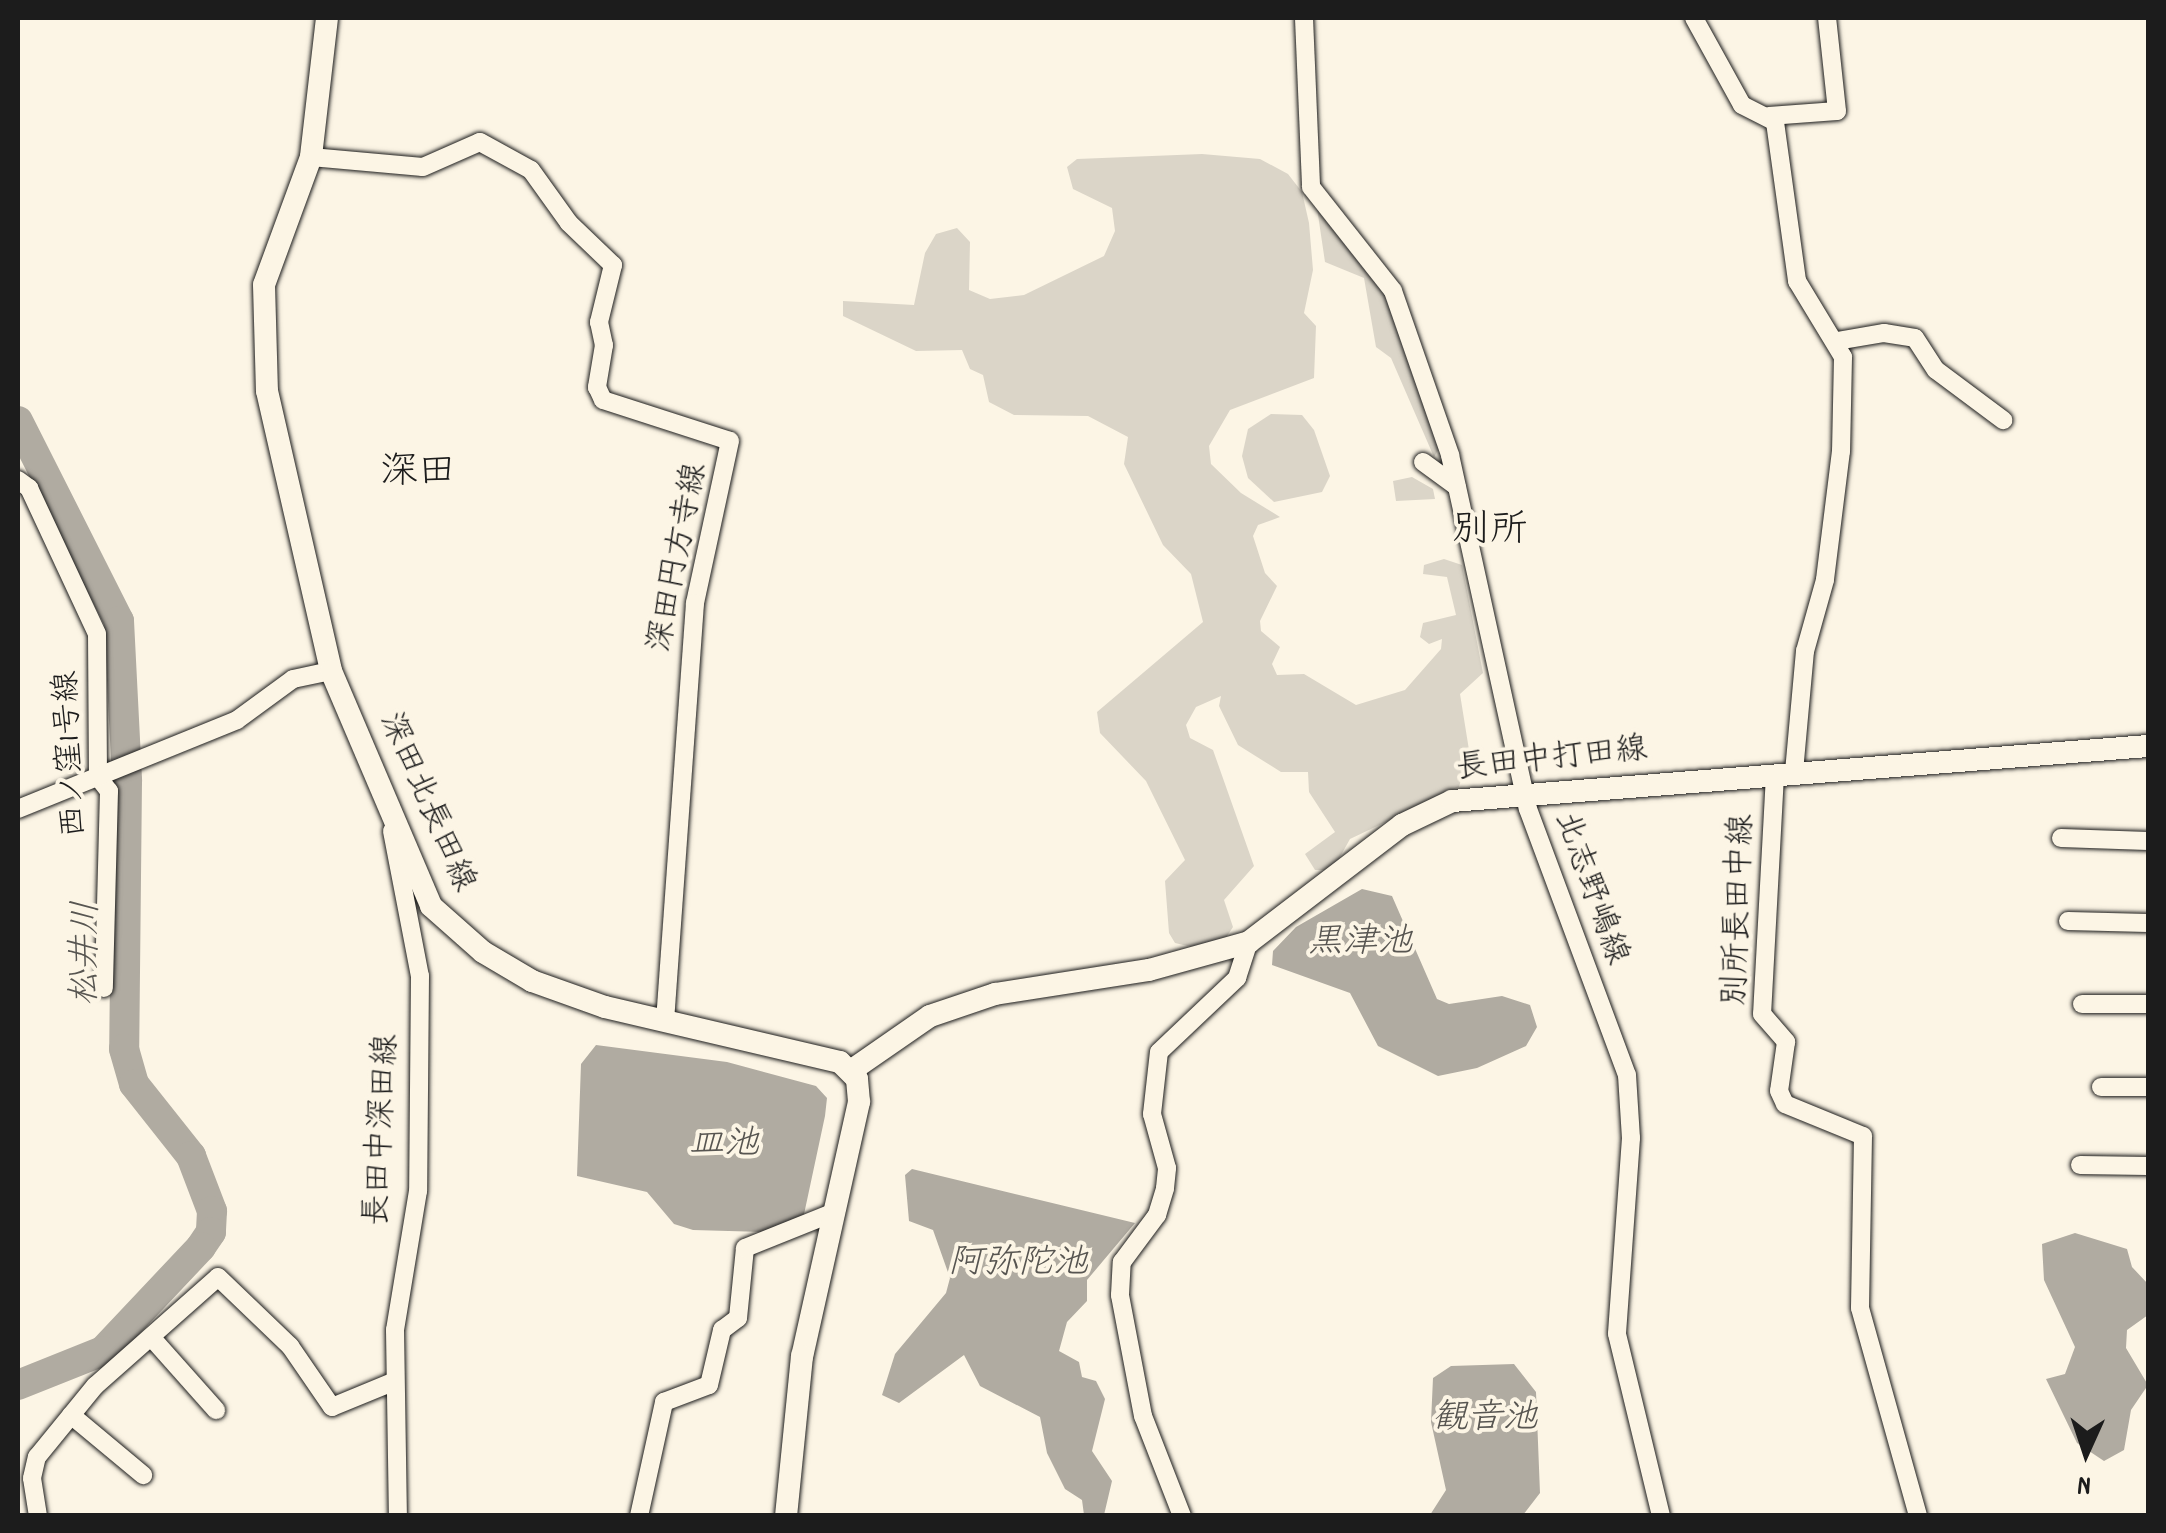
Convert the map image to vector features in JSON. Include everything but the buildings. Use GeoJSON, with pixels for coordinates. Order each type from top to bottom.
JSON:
{"type":"FeatureCollection","features":[{"type":"Feature","properties":{"kind":"street","name":"深田北長田線"},"geometry":{"type":"LineString","coordinates":[[326,18],[311,157],[270,261],[263,315],[266,391],[331,672],[431,906],[458,934],[532,981],[666,1021],[822,1056],[852,1070]]}},
{"type":"Feature","properties":{"kind":"street","name":"北志野嶋線"},"geometry":{"type":"LineString","coordinates":[[1304,18],[1311,187],[1394,291],[1457,488],[1523,792],[1628,1075],[1631,1138],[1616,1334],[1661,1516]]}},
{"type":"Feature","properties":{"kind":"street"},"geometry":{"type":"LineString","coordinates":[[1694,18],[1742,105],[1769,116],[1837,111],[1827,18]]}},
{"type":"Feature","properties":{"kind":"street","name":"別所長田中線"},"geometry":{"type":"LineString","coordinates":[[1769,116],[1785,168],[1797,282],[1837,341],[1846,384],[1824,580],[1805,651],[1785,774],[1762,1014],[1786,1042],[1779,1091],[1785,1104],[1863,1136],[1860,1308],[1918,1516]]}},
{"type":"Feature","properties":{"kind":"street","name":"深田円方寺線"},"geometry":{"type":"LineString","coordinates":[[311,157],[423,168],[480,142],[531,170],[569,223],[613,265],[599,322],[604,344],[597,387],[603,400],[730,441],[695,604],[666,1021]]}},
{"type":"Feature","properties":{"kind":"street"},"geometry":{"type":"LineString","coordinates":[[1837,341],[1884,334],[1914,338],[1936,370],[2003,420]]}},
{"type":"Feature","properties":{"kind":"street"},"geometry":{"type":"LineString","coordinates":[[1422,462],[1457,488]]}},
{"type":"Feature","properties":{"kind":"street","name":"西ノ窪1号線"},"geometry":{"type":"LineString","coordinates":[[18,480],[28,488],[98,634],[109,790],[104,988]]}},
{"type":"Feature","properties":{"kind":"street"},"geometry":{"type":"LineString","coordinates":[[18,809],[237,720],[293,679],[331,672]]}},
{"type":"Feature","properties":{"kind":"street","name":"長田中打田線"},"geometry":{"type":"LineString","coordinates":[[852,1070],[930,1016],[995,994],[1150,970],[1248,942],[1402,826],[1452,801],[1523,792],[2148,746]]}},
{"type":"Feature","properties":{"kind":"street","name":"長田中深田線"},"geometry":{"type":"LineString","coordinates":[[390,810],[420,976],[418,1191],[395,1330],[398,1516]]}},
{"type":"Feature","properties":{"kind":"street"},"geometry":{"type":"LineString","coordinates":[[2061,838],[2148,840]]}},
{"type":"Feature","properties":{"kind":"street"},"geometry":{"type":"LineString","coordinates":[[2068,922],[2148,923]]}},
{"type":"Feature","properties":{"kind":"street"},"geometry":{"type":"LineString","coordinates":[[1182,1516],[1143,1416],[1120,1296],[1122,1262],[1157,1214],[1165,1188],[1167,1168],[1152,1114],[1159,1052],[1237,978],[1248,942]]}},
{"type":"Feature","properties":{"kind":"street"},"geometry":{"type":"LineString","coordinates":[[2082,1004],[2148,1004]]}},
{"type":"Feature","properties":{"kind":"street"},"geometry":{"type":"LineString","coordinates":[[786,1516],[802,1356],[859,1102],[852,1070]]}},
{"type":"Feature","properties":{"kind":"street"},"geometry":{"type":"LineString","coordinates":[[2102,1087],[2148,1087]]}},
{"type":"Feature","properties":{"kind":"street"},"geometry":{"type":"LineString","coordinates":[[2080,1165],[2148,1166]]}},
{"type":"Feature","properties":{"kind":"street"},"geometry":{"type":"LineString","coordinates":[[640,1516],[664,1402],[709,1385],[722,1330],[738,1318],[746,1248],[832,1213]]}},
{"type":"Feature","properties":{"kind":"street"},"geometry":{"type":"LineString","coordinates":[[38,1516],[32,1478],[37,1458],[71,1416],[151,1336],[218,1277],[290,1346],[332,1407],[395,1381]]}},
{"type":"Feature","properties":{"kind":"street"},"geometry":{"type":"LineString","coordinates":[[151,1336],[216,1410]]}},
{"type":"Feature","properties":{"kind":"street"},"geometry":{"type":"LineString","coordinates":[[71,1416],[143,1475]]}},
{"type":"Feature","properties":{"kind":"shaded area"},"geometry":{"type":"Polygon","coordinates":[[[1202,154],[1260,159],[1288,174],[1302,192],[1309,223],[1313,270],[1304,313],[1316,326],[1314,378],[1230,410],[1209,446],[1211,464],[1241,493],[1280,517],[1258,525],[1253,536],[1265,573],[1277,586],[1260,621],[1261,631],[1280,647],[1272,664],[1277,675],[1304,674],[1356,705],[1405,690],[1441,649],[1442,639],[1429,644],[1420,637],[1423,623],[1456,615],[1447,577],[1423,574],[1424,565],[1444,559],[1462,565],[1483,673],[1460,694],[1469,750],[1459,787],[1350,839],[1336,864],[1324,870],[1315,870],[1305,854],[1335,832],[1309,792],[1308,772],[1281,772],[1238,745],[1219,706],[1221,696],[1196,707],[1186,725],[1190,738],[1213,750],[1254,866],[1224,900],[1233,927],[1223,942],[1201,949],[1175,943],[1169,933],[1165,881],[1185,860],[1146,781],[1100,733],[1097,712],[1203,622],[1191,574],[1163,545],[1124,464],[1128,437],[1088,416],[1014,415],[989,402],[983,375],[970,369],[962,350],[916,351],[843,316],[843,301],[914,305],[925,253],[936,234],[957,228],[970,242],[969,290],[990,299],[1024,295],[1104,256],[1115,231],[1112,208],[1073,189],[1067,167],[1077,159],[1202,154]]]}},
{"type":"Feature","properties":{"kind":"shaded area"},"geometry":{"type":"Polygon","coordinates":[[[1317,208],[1387,291],[1440,447],[1434,457],[1391,358],[1376,347],[1364,278],[1325,262],[1317,208]]]}},
{"type":"Feature","properties":{"kind":"shaded area"},"geometry":{"type":"Polygon","coordinates":[[[1271,414],[1302,415],[1314,430],[1330,476],[1322,492],[1274,502],[1248,478],[1242,456],[1248,429],[1271,414]]]}},
{"type":"Feature","properties":{"kind":"shaded area"},"geometry":{"type":"Polygon","coordinates":[[[1412,477],[1433,489],[1435,499],[1396,501],[1393,481],[1412,477]]]}},
{"type":"Feature","properties":{"kind":"water","name":"黒津池"},"geometry":{"type":"Polygon","coordinates":[[[1362,889],[1392,896],[1437,999],[1449,1004],[1502,996],[1530,1005],[1537,1027],[1526,1046],[1477,1068],[1438,1076],[1378,1046],[1350,993],[1272,965],[1273,951],[1296,927],[1362,889]]]}},
{"type":"Feature","properties":{"kind":"water","name":"皿池"},"geometry":{"type":"Polygon","coordinates":[[[596,1045],[727,1062],[816,1086],[827,1098],[803,1219],[765,1232],[693,1230],[674,1224],[647,1192],[577,1176],[581,1064],[596,1045]]]}},
{"type":"Feature","properties":{"kind":"water","name":"阿弥陀池"},"geometry":{"type":"Polygon","coordinates":[[[912,1169],[1135,1223],[1087,1280],[1087,1301],[1067,1322],[1059,1351],[1079,1362],[1082,1377],[1096,1381],[1105,1399],[1092,1451],[1112,1481],[1104,1515],[1084,1515],[1082,1500],[1065,1489],[1047,1453],[1040,1417],[980,1386],[964,1355],[899,1403],[882,1395],[895,1354],[946,1293],[950,1278],[933,1230],[909,1221],[905,1175],[912,1169]]]}},
{"type":"Feature","properties":{"kind":"water"},"geometry":{"type":"Polygon","coordinates":[[[2075,1233],[2127,1249],[2132,1267],[2148,1284],[2148,1315],[2127,1330],[2126,1348],[2148,1385],[2131,1410],[2124,1450],[2104,1461],[2077,1443],[2046,1379],[2065,1374],[2075,1347],[2044,1280],[2042,1244],[2075,1233]]]}},
{"type":"Feature","properties":{"kind":"water","name":"観音池"},"geometry":{"type":"Polygon","coordinates":[[[1514,1364],[1536,1392],[1540,1493],[1523,1515],[1430,1515],[1446,1490],[1431,1422],[1433,1378],[1451,1366],[1514,1364]]]}},
{"type":"Feature","properties":{"kind":"waterway","name":"松井川"},"geometry":{"type":"LineString","coordinates":[[18,421],[119,621],[127,781],[124,1049],[134,1084],[191,1156],[212,1211],[211,1232],[201,1247],[103,1351],[18,1385]]}},
{"type":"Feature","properties":{"kind":"district","name":"深田"},"geometry":{"type":"Point","coordinates":[418,475]}},
{"type":"Feature","properties":{"kind":"district","name":"別所"},"geometry":{"type":"Point","coordinates":[1490,533]}}]}
